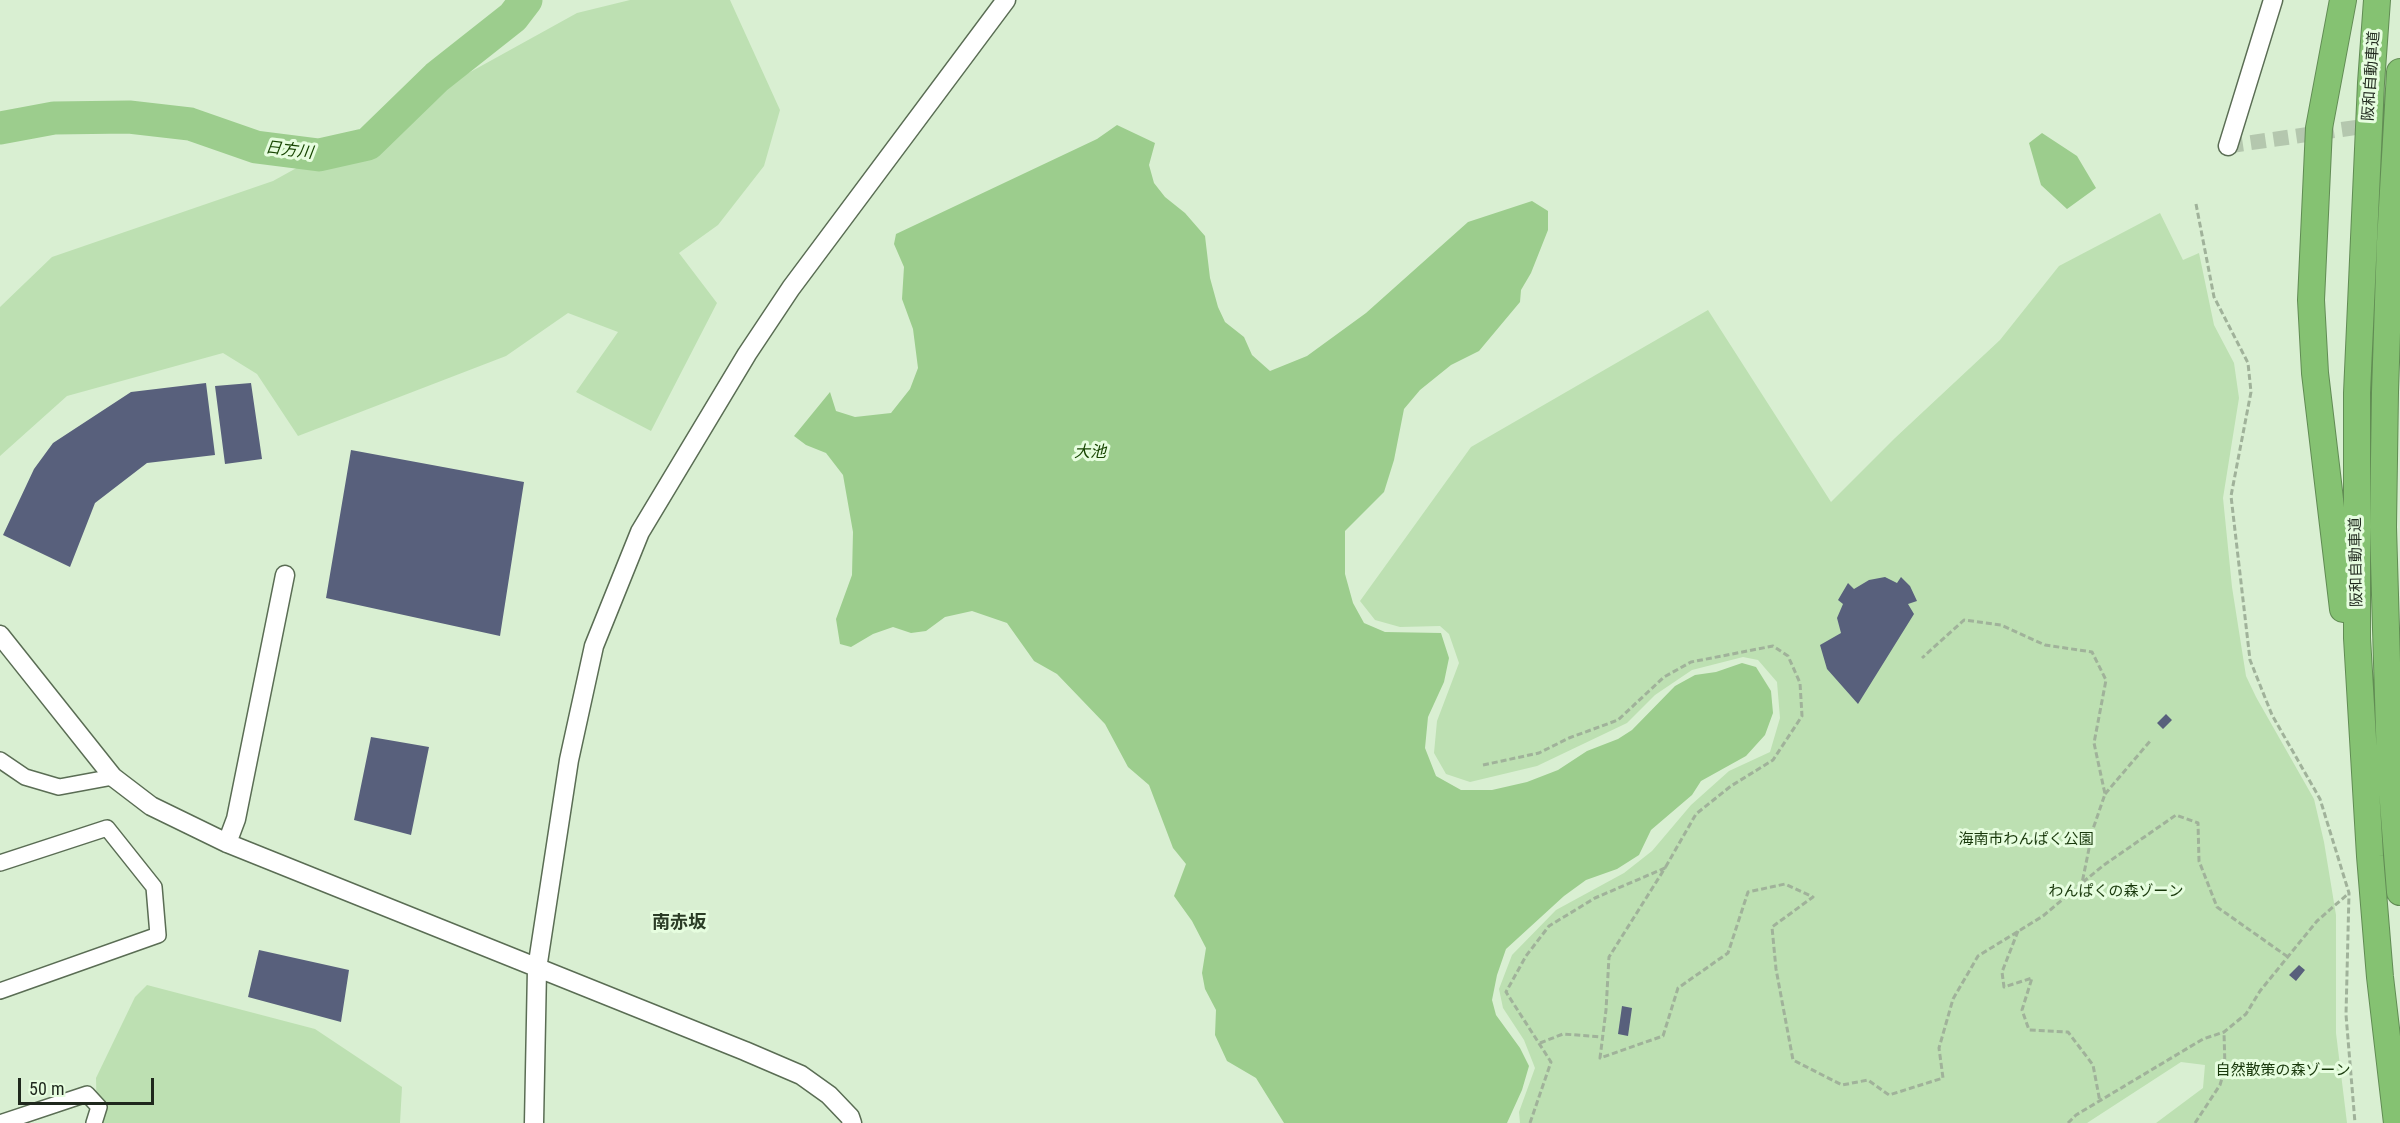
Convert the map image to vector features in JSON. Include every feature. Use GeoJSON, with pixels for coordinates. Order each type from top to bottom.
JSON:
{"type":"FeatureCollection","features":[{"type":"Feature","properties":{"kind":"highway"},"geometry":{"type":"LineString","coordinates":[[2343,0],[2319,128],[2311,300],[2315,373],[2364,766]]}},
{"type":"Feature","properties":{"kind":"highway","name":"阪和自動車道"},"geometry":{"type":"LineString","coordinates":[[2378,0],[2370,106],[2357,393],[2357,638],[2380,977],[2397,1123]]}},
{"type":"Feature","properties":{"kind":"highway","name":"阪和自動車道"},"geometry":{"type":"LineString","coordinates":[[2400,72],[2390,242],[2383,527],[2390,764],[2400,892]]}},
{"type":"Feature","properties":{"kind":"highway"},"geometry":{"type":"LineString","coordinates":[[2390,764],[2394,710],[2392,580],[2400,447]]}},
{"type":"Feature","properties":{"kind":"street"},"geometry":{"type":"LineString","coordinates":[[534,1123],[537,969],[569,760],[594,646],[640,532],[747,354],[791,288],[1006,0]]}},
{"type":"Feature","properties":{"kind":"street"},"geometry":{"type":"LineString","coordinates":[[2228,146],[2273,0]]}},
{"type":"Feature","properties":{"kind":"street"},"geometry":{"type":"LineString","coordinates":[[227,843],[236,819],[285,575]]}},
{"type":"Feature","properties":{"kind":"street"},"geometry":{"type":"LineString","coordinates":[[0,635],[113,777],[151,806],[227,843],[801,1075],[829,1095],[850,1117],[852,1123]]}},
{"type":"Feature","properties":{"kind":"street"},"geometry":{"type":"LineString","coordinates":[[0,760],[25,777],[59,787],[113,777]]}},
{"type":"Feature","properties":{"kind":"street"},"geometry":{"type":"LineString","coordinates":[[0,863],[107,828],[154,887],[158,935],[0,991]]}},
{"type":"Feature","properties":{"kind":"street"},"geometry":{"type":"LineString","coordinates":[[0,1123],[87,1094],[99,1107],[94,1123]]}},
{"type":"Feature","properties":{"kind":"path"},"geometry":{"type":"LineString","coordinates":[[2196,204],[2214,297],[2248,363],[2251,392],[2231,496],[2250,660],[2272,715],[2320,799],[2349,892],[2346,1015],[2355,1123]]}},
{"type":"Feature","properties":{"kind":"path"},"geometry":{"type":"LineString","coordinates":[[1922,658],[1964,620],[2001,626],[2045,645],[2092,652],[2106,680],[2094,743],[2105,794]]}},
{"type":"Feature","properties":{"kind":"path"},"geometry":{"type":"LineString","coordinates":[[1483,765],[1539,753],[1569,738],[1618,720],[1664,677],[1691,662],[1773,646],[1788,656],[1800,683],[1802,716],[1773,760],[1731,786],[1696,814],[1609,957],[1600,1058],[1663,1036],[1678,988],[1728,953],[1748,892],[1785,884],[1813,897],[1772,927],[1776,969],[1792,1060],[1842,1085],[1868,1080],[1889,1095],[1943,1078],[1939,1048],[1953,999],[1978,956],[2043,916],[2104,865],[2176,815],[2198,823],[2199,861],[2217,907],[2288,957]]}},
{"type":"Feature","properties":{"kind":"path"},"geometry":{"type":"LineString","coordinates":[[2082,883],[2093,829],[2105,794],[2151,740]]}},
{"type":"Feature","properties":{"kind":"path"},"geometry":{"type":"LineString","coordinates":[[1530,1123],[1551,1062],[1506,992],[1526,956],[1549,926],[1595,898],[1665,868]]}},
{"type":"Feature","properties":{"kind":"path"},"geometry":{"type":"LineString","coordinates":[[2068,1123],[2076,1115],[2203,1039],[2224,1032],[2246,1014],[2260,991],[2317,921],[2349,892]]}},
{"type":"Feature","properties":{"kind":"path"},"geometry":{"type":"LineString","coordinates":[[2018,931],[2002,972],[2004,987],[2032,978],[2022,1010],[2029,1030],[2068,1032],[2093,1065],[2100,1102]]}},
{"type":"Feature","properties":{"kind":"path"},"geometry":{"type":"LineString","coordinates":[[2195,1123],[2220,1085],[2225,1068],[2224,1032]]}},
{"type":"Feature","properties":{"kind":"path"},"geometry":{"type":"LineString","coordinates":[[1540,1043],[1563,1034],[1603,1037]]}},
{"type":"Feature","properties":{"kind":"green space"},"geometry":{"type":"Polygon","coordinates":[[[630,0],[730,0],[780,110],[764,166],[718,225],[679,253],[717,303],[651,431],[576,392],[618,332],[568,313],[506,356],[298,436],[257,374],[223,353],[67,396],[0,456],[0,307],[52,257],[273,181],[577,13],[630,0]]]}},
{"type":"Feature","properties":{"kind":"green space","name":"海南市わんぱく公園"},"geometry":{"type":"Polygon","coordinates":[[[2160,213],[2183,260],[2199,253],[2214,325],[2234,363],[2239,398],[2223,498],[2232,587],[2246,676],[2314,799],[2324,842],[2336,915],[2336,1033],[2347,1123],[2156,1123],[2203,1088],[2205,1065],[2181,1062],[2087,1123],[1520,1123],[1519,1112],[1535,1068],[1524,1040],[1503,1008],[1499,989],[1512,955],[1556,910],[1624,873],[1652,851],[1691,805],[1729,771],[1770,752],[1780,718],[1777,682],[1758,660],[1743,657],[1692,670],[1655,695],[1627,723],[1537,766],[1470,782],[1446,774],[1434,753],[1437,721],[1459,663],[1449,634],[1440,626],[1400,627],[1375,620],[1360,601],[1471,447],[1708,310],[1831,502],[1895,438],[2000,340],[2059,266],[2160,213]]]}},
{"type":"Feature","properties":{"kind":"green space"},"geometry":{"type":"Polygon","coordinates":[[[147,985],[315,1029],[402,1087],[400,1123],[97,1123],[96,1078],[135,997],[147,985]]]}},
{"type":"Feature","properties":{"kind":"water","name":"大池"},"geometry":{"type":"Polygon","coordinates":[[[1117,125],[1155,143],[1149,165],[1154,183],[1205,236],[1210,278],[1225,322],[1244,337],[1252,355],[1270,371],[1307,356],[1366,313],[1468,222],[1532,201],[1548,211],[1548,230],[1531,273],[1521,290],[1520,302],[1479,351],[1451,365],[1420,390],[1404,409],[1394,460],[1384,492],[1345,531],[1345,574],[1353,603],[1364,623],[1385,632],[1441,633],[1449,658],[1444,682],[1428,717],[1425,748],[1436,776],[1461,790],[1492,790],[1527,782],[1558,770],[1587,751],[1618,739],[1632,730],[1675,686],[1695,675],[1716,672],[1742,663],[1756,667],[1771,691],[1773,713],[1765,735],[1746,756],[1701,781],[1692,795],[1651,830],[1639,855],[1617,869],[1586,880],[1564,896],[1506,949],[1492,1000],[1496,1015],[1520,1048],[1529,1066],[1522,1090],[1507,1123],[1284,1123],[1256,1078],[1227,1061],[1215,1035],[1216,1010],[1205,989],[1202,973],[1206,948],[1192,921],[1174,896],[1186,864],[1173,848],[1149,785],[1128,767],[1105,724],[1057,674],[1034,661],[1007,623],[972,611],[945,617],[926,631],[911,633],[893,627],[873,634],[851,647],[840,644],[836,619],[852,575],[853,532],[843,475],[826,453],[806,445],[794,436],[830,392],[836,411],[855,417],[891,413],[910,389],[918,368],[913,329],[902,299],[904,267],[894,244],[896,234],[1097,139],[1117,125]]]}},
{"type":"Feature","properties":{"kind":"water"},"geometry":{"type":"Polygon","coordinates":[[[2042,133],[2077,156],[2096,188],[2067,209],[2041,185],[2029,143],[2042,133]]]}},
{"type":"Feature","properties":{"kind":"building"},"geometry":{"type":"Polygon","coordinates":[[[206,383],[215,455],[147,463],[95,503],[70,567],[3,535],[34,469],[53,443],[131,392],[206,383]]]}},
{"type":"Feature","properties":{"kind":"building"},"geometry":{"type":"Polygon","coordinates":[[[251,383],[262,459],[225,464],[215,386],[251,383]]]}},
{"type":"Feature","properties":{"kind":"building"},"geometry":{"type":"Polygon","coordinates":[[[351,450],[524,482],[500,636],[326,598],[351,450]]]}},
{"type":"Feature","properties":{"kind":"building"},"geometry":{"type":"Polygon","coordinates":[[[1885,577],[1897,583],[1901,577],[1910,586],[1917,601],[1908,604],[1914,614],[1858,704],[1827,669],[1820,645],[1841,633],[1837,618],[1843,604],[1838,600],[1848,583],[1854,589],[1869,580],[1885,577]]]}},
{"type":"Feature","properties":{"kind":"building"},"geometry":{"type":"Polygon","coordinates":[[[2166,714],[2172,720],[2163,729],[2157,723],[2166,714]]]}},
{"type":"Feature","properties":{"kind":"building"},"geometry":{"type":"Polygon","coordinates":[[[371,737],[429,747],[411,835],[354,820],[371,737]]]}},
{"type":"Feature","properties":{"kind":"building"},"geometry":{"type":"Polygon","coordinates":[[[259,950],[349,970],[341,1022],[248,997],[259,950]]]}},
{"type":"Feature","properties":{"kind":"building"},"geometry":{"type":"Polygon","coordinates":[[[2299,965],[2305,970],[2296,981],[2289,975],[2299,965]]]}},
{"type":"Feature","properties":{"kind":"building"},"geometry":{"type":"Polygon","coordinates":[[[1622,1006],[1632,1008],[1628,1036],[1618,1034],[1622,1006]]]}},
{"type":"Feature","properties":{"kind":"waterway","name":"日方川"},"geometry":{"type":"LineString","coordinates":[[0,128],[54,118],[129,117],[190,124],[256,147],[319,155],[368,144],[437,77],[513,17],[526,0]]}},
{"type":"Feature","properties":{"kind":"tunnel"},"geometry":{"type":"LineString","coordinates":[[2228,146],[2400,121]]}},
{"type":"Feature","properties":{"kind":"district","name":"南赤坂"},"geometry":{"type":"Point","coordinates":[679,923]}},
{"type":"Feature","properties":{"kind":"park label","name":"わんぱくの森ゾーン"},"geometry":{"type":"Point","coordinates":[2116,892]}},
{"type":"Feature","properties":{"kind":"park label","name":"自然散策の森ゾーン"},"geometry":{"type":"Point","coordinates":[2283,1071]}}]}
